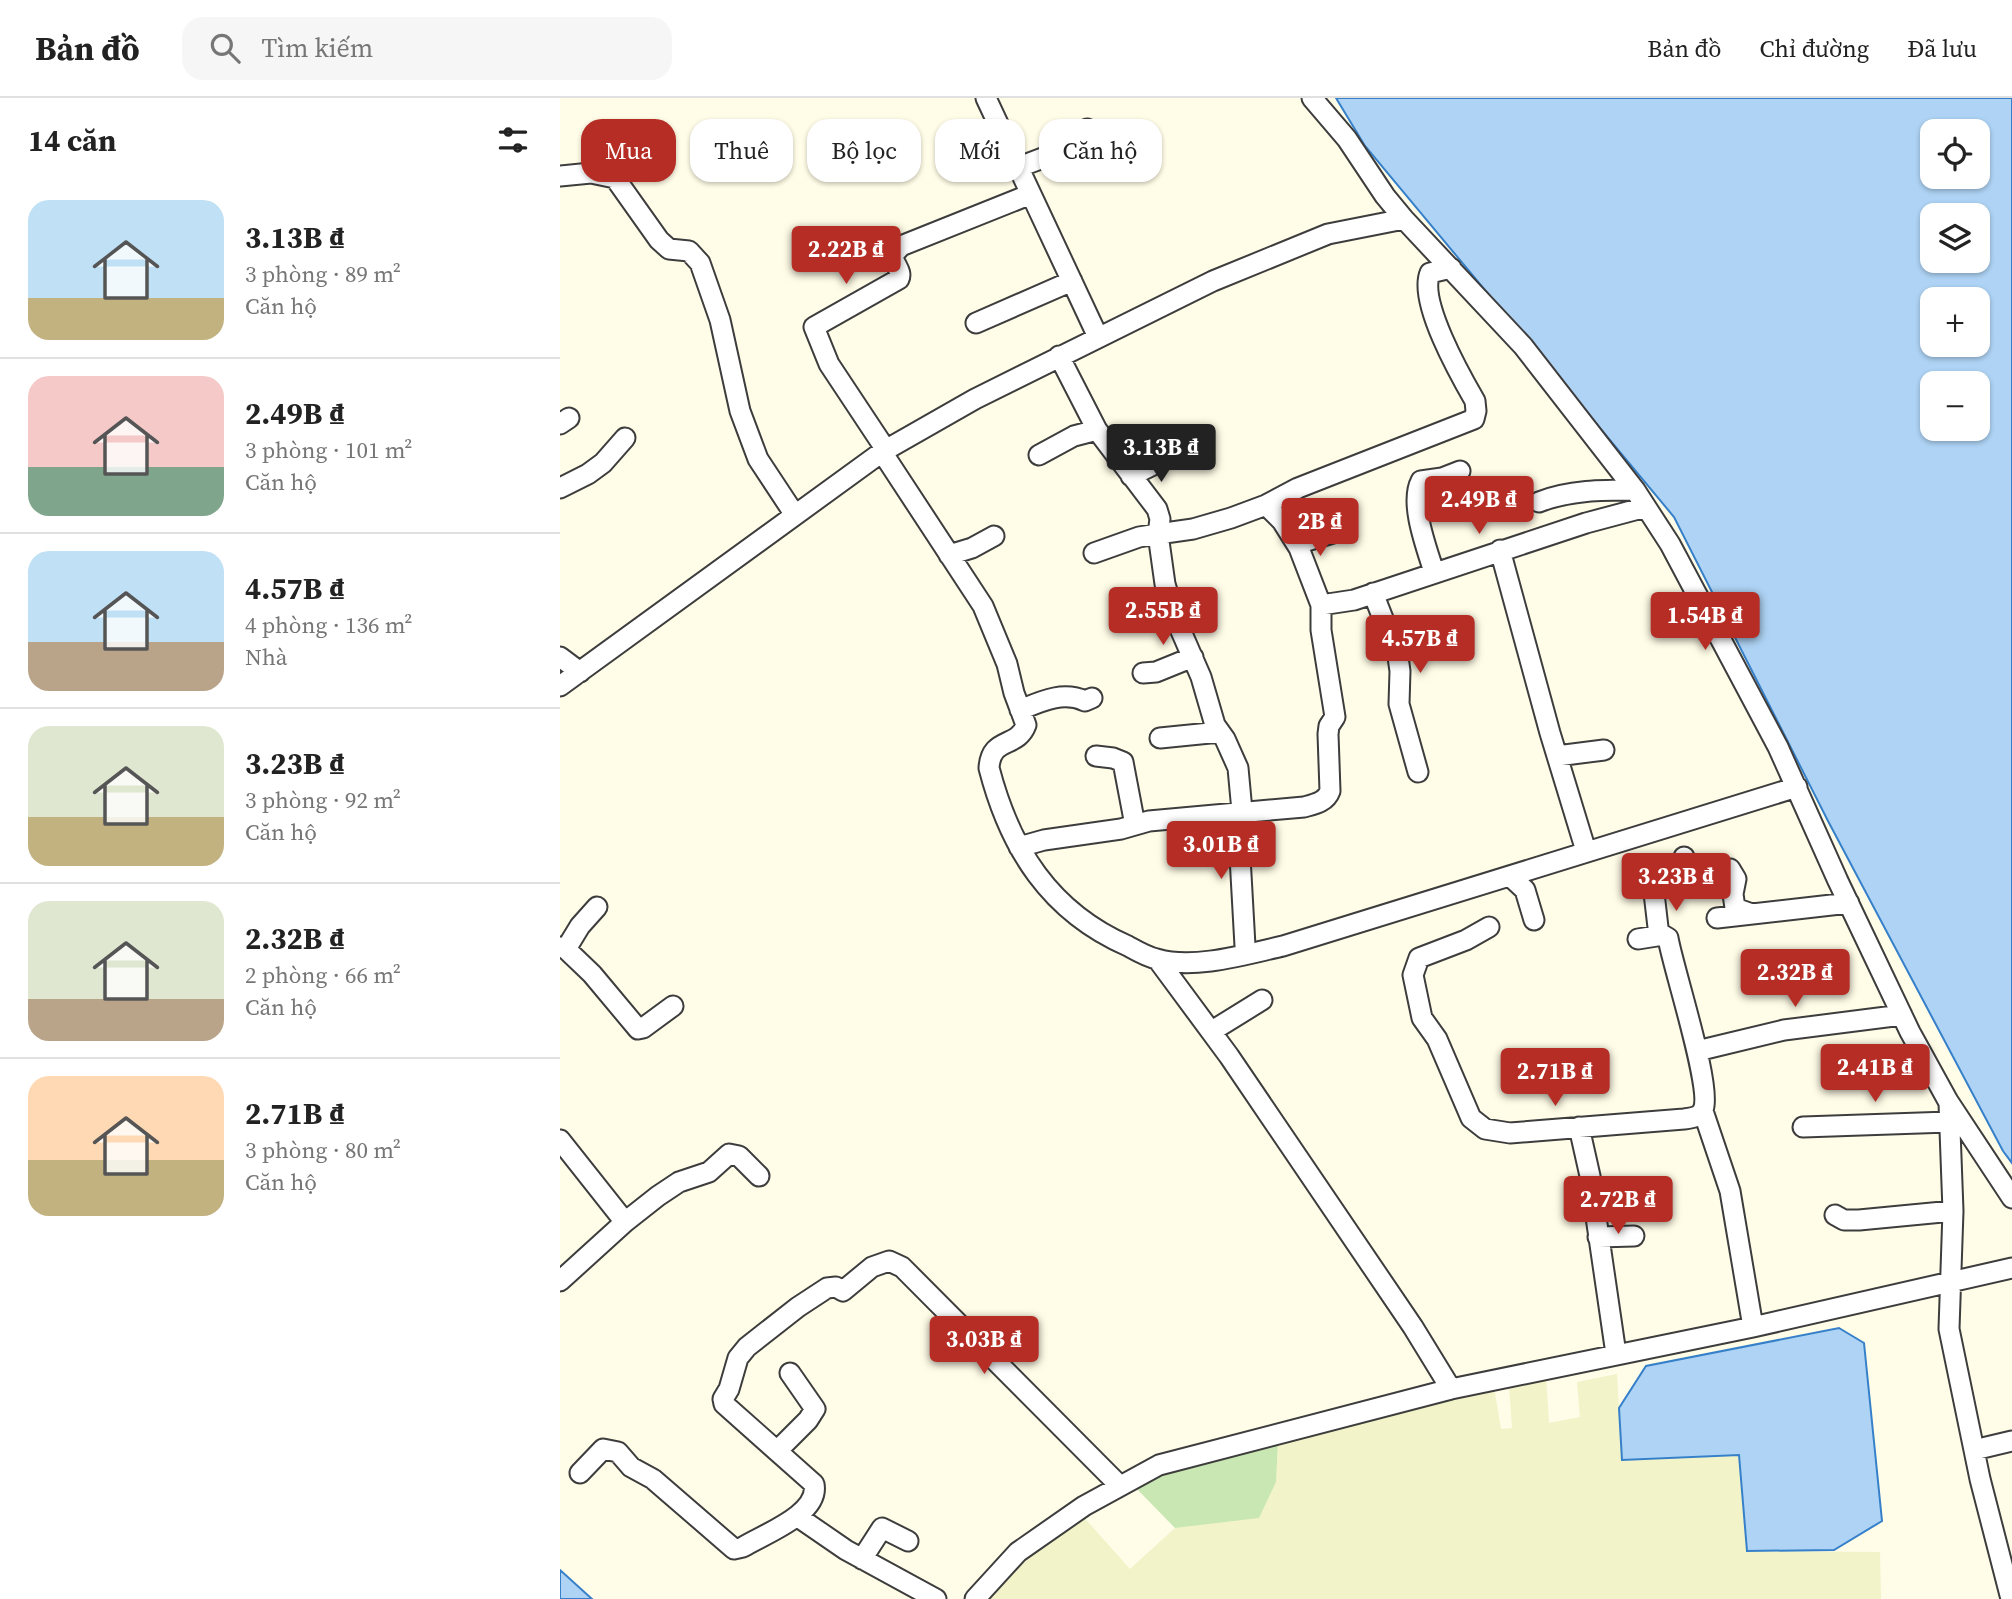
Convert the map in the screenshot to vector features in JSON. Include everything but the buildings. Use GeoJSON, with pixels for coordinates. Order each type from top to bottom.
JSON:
{"type":"FeatureCollection","features":[{"type":"Feature","properties":{"kind":"street"},"geometry":{"type":"LineString","coordinates":[[986,98],[996,119]]}},
{"type":"Feature","properties":{"kind":"street"},"geometry":{"type":"LineString","coordinates":[[1312,98],[1347,139],[1385,196],[1404,219],[1523,346],[1635,490],[1670,544],[1797,787],[1902,1015],[1948,1101],[2012,1198]]}},
{"type":"Feature","properties":{"kind":"street"},"geometry":{"type":"LineString","coordinates":[[560,176],[591,173],[615,178],[659,240],[669,249],[689,251],[700,263],[720,320],[729,367],[758,459],[795,515]]}},
{"type":"Feature","properties":{"kind":"street"},"geometry":{"type":"LineString","coordinates":[[1025,180],[1098,337]]}},
{"type":"Feature","properties":{"kind":"street"},"geometry":{"type":"LineString","coordinates":[[1031,194],[901,246],[893,255],[900,279],[814,327],[829,364],[948,555],[983,606],[995,631],[1026,726],[1015,738],[994,750],[989,768],[1019,847],[1044,886],[1084,923],[1111,939],[1158,960],[1198,961],[1248,954],[1283,946],[1797,787]]}},
{"type":"Feature","properties":{"kind":"street"},"geometry":{"type":"LineString","coordinates":[[560,686],[884,451],[975,399],[1213,281],[1328,234],[1404,219]]}},
{"type":"Feature","properties":{"kind":"street"},"geometry":{"type":"LineString","coordinates":[[1094,552],[1139,537],[1218,523],[1266,505],[1297,488],[1474,419],[1475,401],[1440,332],[1428,286],[1430,273],[1451,268]]}},
{"type":"Feature","properties":{"kind":"street"},"geometry":{"type":"LineString","coordinates":[[976,323],[1072,281]]}},
{"type":"Feature","properties":{"kind":"street"},"geometry":{"type":"LineString","coordinates":[[1059,356],[1097,429],[1157,509],[1167,595],[1204,684],[1213,721],[1238,768],[1242,811],[1238,821],[1243,923],[1248,954]]}},
{"type":"Feature","properties":{"kind":"street"},"geometry":{"type":"LineString","coordinates":[[1039,455],[1074,436],[1097,429]]}},
{"type":"Feature","properties":{"kind":"street"},"geometry":{"type":"LineString","coordinates":[[560,488],[603,463],[625,438]]}},
{"type":"Feature","properties":{"kind":"street"},"geometry":{"type":"LineString","coordinates":[[1132,477],[1171,456]]}},
{"type":"Feature","properties":{"kind":"street"},"geometry":{"type":"LineString","coordinates":[[1434,572],[1419,524],[1418,486],[1421,481],[1442,478],[1460,471]]}},
{"type":"Feature","properties":{"kind":"street"},"geometry":{"type":"LineString","coordinates":[[1539,502],[1592,491],[1635,490]]}},
{"type":"Feature","properties":{"kind":"street"},"geometry":{"type":"LineString","coordinates":[[1019,847],[1044,840],[1135,825],[1242,811],[1304,807],[1320,803],[1329,795],[1328,734],[1329,726],[1335,717],[1321,630],[1321,605],[1297,544],[1282,521],[1266,505]]}},
{"type":"Feature","properties":{"kind":"street"},"geometry":{"type":"LineString","coordinates":[[1321,605],[1354,600],[1500,550],[1646,507]]}},
{"type":"Feature","properties":{"kind":"street"},"geometry":{"type":"LineString","coordinates":[[1297,544],[1333,533]]}},
{"type":"Feature","properties":{"kind":"street"},"geometry":{"type":"LineString","coordinates":[[948,555],[972,548],[994,537]]}},
{"type":"Feature","properties":{"kind":"street"},"geometry":{"type":"LineString","coordinates":[[1500,550],[1586,852]]}},
{"type":"Feature","properties":{"kind":"street"},"geometry":{"type":"LineString","coordinates":[[1373,593],[1398,657],[1399,704],[1418,772]]}},
{"type":"Feature","properties":{"kind":"street"},"geometry":{"type":"LineString","coordinates":[[560,657],[580,672]]}},
{"type":"Feature","properties":{"kind":"street"},"geometry":{"type":"LineString","coordinates":[[1143,673],[1156,672],[1193,657]]}},
{"type":"Feature","properties":{"kind":"street"},"geometry":{"type":"LineString","coordinates":[[1020,710],[1037,702],[1063,696],[1085,701],[1092,698]]}},
{"type":"Feature","properties":{"kind":"street"},"geometry":{"type":"LineString","coordinates":[[1160,738],[1220,732]]}},
{"type":"Feature","properties":{"kind":"street"},"geometry":{"type":"LineString","coordinates":[[1557,756],[1604,750]]}},
{"type":"Feature","properties":{"kind":"street"},"geometry":{"type":"LineString","coordinates":[[1096,756],[1123,762],[1135,825]]}},
{"type":"Feature","properties":{"kind":"street"},"geometry":{"type":"LineString","coordinates":[[1684,857],[1684,865],[1689,869],[1730,869],[1736,879],[1733,894],[1735,908],[1752,914]]}},
{"type":"Feature","properties":{"kind":"street"},"geometry":{"type":"LineString","coordinates":[[1510,876],[1525,890],[1534,920]]}},
{"type":"Feature","properties":{"kind":"street"},"geometry":{"type":"LineString","coordinates":[[1654,893],[1659,936]]}},
{"type":"Feature","properties":{"kind":"street"},"geometry":{"type":"LineString","coordinates":[[1717,918],[1849,903]]}},
{"type":"Feature","properties":{"kind":"street"},"geometry":{"type":"LineString","coordinates":[[597,907],[563,948],[599,982],[638,1029],[673,1006]]}},
{"type":"Feature","properties":{"kind":"street"},"geometry":{"type":"LineString","coordinates":[[1489,927],[1466,940],[1419,958],[1413,975],[1422,1018],[1437,1039],[1471,1118],[1485,1129],[1510,1133],[1685,1119],[1699,1116],[1703,1111],[1705,1102],[1696,1051],[1668,938],[1659,936],[1638,939]]}},
{"type":"Feature","properties":{"kind":"street"},"geometry":{"type":"LineString","coordinates":[[1158,960],[1212,1031],[1413,1327],[1451,1389]]}},
{"type":"Feature","properties":{"kind":"street"},"geometry":{"type":"LineString","coordinates":[[1212,1031],[1262,1000]]}},
{"type":"Feature","properties":{"kind":"street"},"geometry":{"type":"LineString","coordinates":[[1696,1051],[1784,1030],[1902,1015]]}},
{"type":"Feature","properties":{"kind":"street"},"geometry":{"type":"LineString","coordinates":[[1948,1101],[1953,1211],[1950,1329],[1974,1450],[2004,1543],[2011,1599]]}},
{"type":"Feature","properties":{"kind":"street"},"geometry":{"type":"LineString","coordinates":[[1703,1111],[1730,1191],[1753,1326]]}},
{"type":"Feature","properties":{"kind":"street"},"geometry":{"type":"LineString","coordinates":[[1803,1127],[1949,1122]]}},
{"type":"Feature","properties":{"kind":"street"},"geometry":{"type":"LineString","coordinates":[[1579,1127],[1590,1176],[1616,1354]]}},
{"type":"Feature","properties":{"kind":"street"},"geometry":{"type":"LineString","coordinates":[[560,1140],[625,1222]]}},
{"type":"Feature","properties":{"kind":"street"},"geometry":{"type":"LineString","coordinates":[[560,1281],[625,1222],[672,1186],[709,1172],[730,1154],[739,1156],[759,1176]]}},
{"type":"Feature","properties":{"kind":"street"},"geometry":{"type":"LineString","coordinates":[[1835,1215],[1844,1220],[1859,1220],[1953,1211]]}},
{"type":"Feature","properties":{"kind":"street"},"geometry":{"type":"LineString","coordinates":[[1598,1237],[1634,1236]]}},
{"type":"Feature","properties":{"kind":"street"},"geometry":{"type":"LineString","coordinates":[[580,1473],[603,1449],[618,1452],[631,1467],[653,1479],[734,1549],[743,1547],[798,1517],[813,1498],[814,1484],[723,1401],[738,1358],[747,1347],[803,1303],[832,1287],[843,1291],[872,1268],[889,1261],[902,1267],[1120,1486]]}},
{"type":"Feature","properties":{"kind":"street"},"geometry":{"type":"LineString","coordinates":[[975,1599],[1018,1552],[1084,1506],[1159,1465],[1451,1389],[2012,1268]]}},
{"type":"Feature","properties":{"kind":"street"},"geometry":{"type":"LineString","coordinates":[[777,1451],[808,1420],[815,1409],[790,1373]]}},
{"type":"Feature","properties":{"kind":"street"},"geometry":{"type":"LineString","coordinates":[[1974,1450],[2012,1441]]}},
{"type":"Feature","properties":{"kind":"street"},"geometry":{"type":"LineString","coordinates":[[798,1517],[862,1559],[936,1599]]}},
{"type":"Feature","properties":{"kind":"street"},"geometry":{"type":"LineString","coordinates":[[862,1559],[882,1528],[908,1541]]}},
{"type":"Feature","properties":{"kind":"green space"},"geometry":{"type":"Polygon","coordinates":[[[1617,1374],[1622,1460],[1739,1455],[1747,1551],[1880,1552],[1881,1599],[986,1599],[1023,1557],[1080,1513],[1130,1569],[1175,1528],[1259,1517],[1276,1482],[1278,1443],[1494,1387],[1501,1429],[1512,1428],[1509,1385],[1546,1376],[1549,1423],[1580,1417],[1577,1382],[1617,1374]]]}},
{"type":"Feature","properties":{"kind":"green space"},"geometry":{"type":"Polygon","coordinates":[[[1278,1443],[1276,1482],[1259,1518],[1175,1528],[1134,1486],[1184,1464],[1278,1443]]]}},
{"type":"Feature","properties":{"kind":"water"},"geometry":{"type":"Polygon","coordinates":[[[1336,98],[2012,98],[2012,1163],[2003,1151],[1828,821],[1674,517],[1365,146],[1336,98]]]}},
{"type":"Feature","properties":{"kind":"water"},"geometry":{"type":"Polygon","coordinates":[[[1839,1328],[1864,1343],[1882,1521],[1834,1550],[1747,1551],[1739,1455],[1622,1460],[1619,1408],[1646,1366],[1839,1328]]]}},
{"type":"Feature","properties":{"kind":"water"},"geometry":{"type":"Polygon","coordinates":[[[560,1570],[592,1599],[560,1599],[560,1570]]]}}]}
